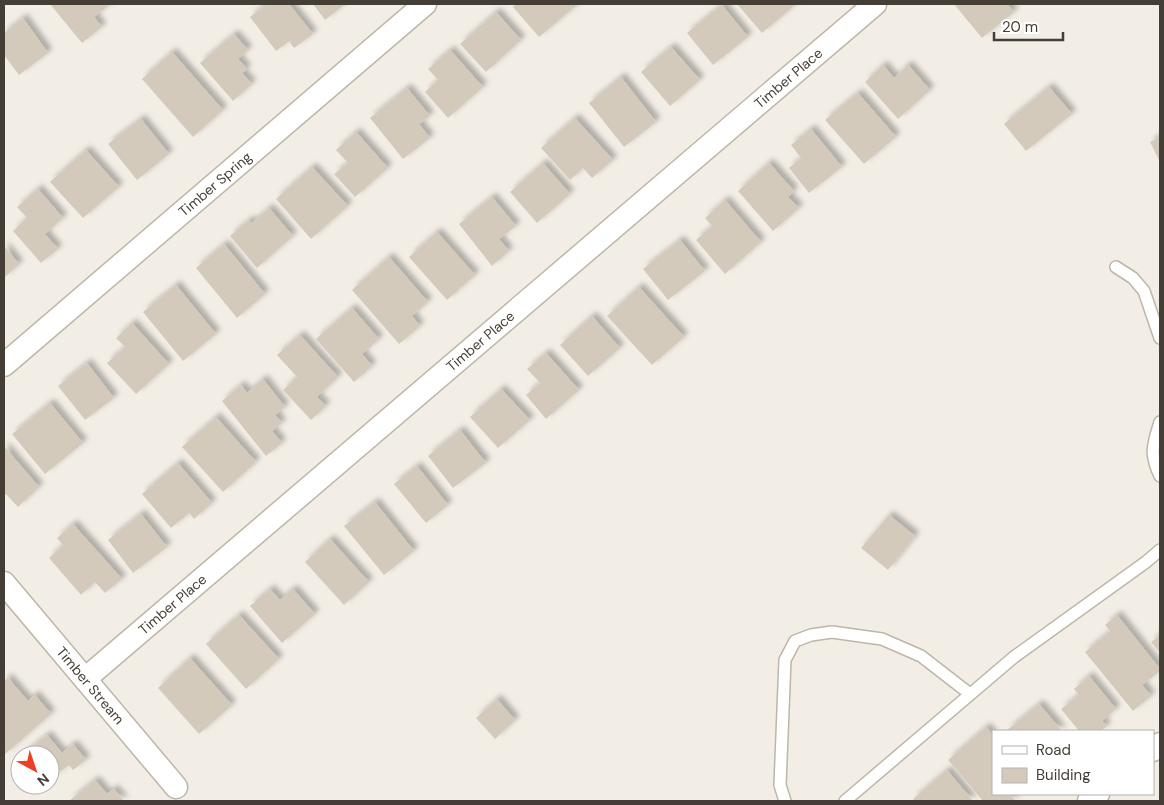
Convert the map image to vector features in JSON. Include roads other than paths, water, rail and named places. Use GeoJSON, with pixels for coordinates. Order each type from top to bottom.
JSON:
{"type":"FeatureCollection","features":[{"type":"Feature","properties":{"kind":"street","name":"Timber Spring"},"geometry":{"type":"LineString","coordinates":[[4,365],[425,4]]}},
{"type":"Feature","properties":{"kind":"street","name":"Timber Place"},"geometry":{"type":"LineString","coordinates":[[85,679],[875,4]]}},
{"type":"Feature","properties":{"kind":"street","name":"Timber Stream"},"geometry":{"type":"LineString","coordinates":[[4,582],[176,787]]}},
{"type":"Feature","properties":{"kind":"lane"},"geometry":{"type":"LineString","coordinates":[[1116,267],[1133,278],[1144,291],[1160,338]]}},
{"type":"Feature","properties":{"kind":"lane"},"geometry":{"type":"LineString","coordinates":[[1160,422],[1153,447],[1155,464],[1160,476]]}},
{"type":"Feature","properties":{"kind":"lane"},"geometry":{"type":"LineString","coordinates":[[845,801],[1014,657],[1160,550]]}},
{"type":"Feature","properties":{"kind":"lane"},"geometry":{"type":"LineString","coordinates":[[784,801],[780,785],[785,660],[795,641],[811,635],[832,632],[882,639],[921,656],[970,694]]}}]}
